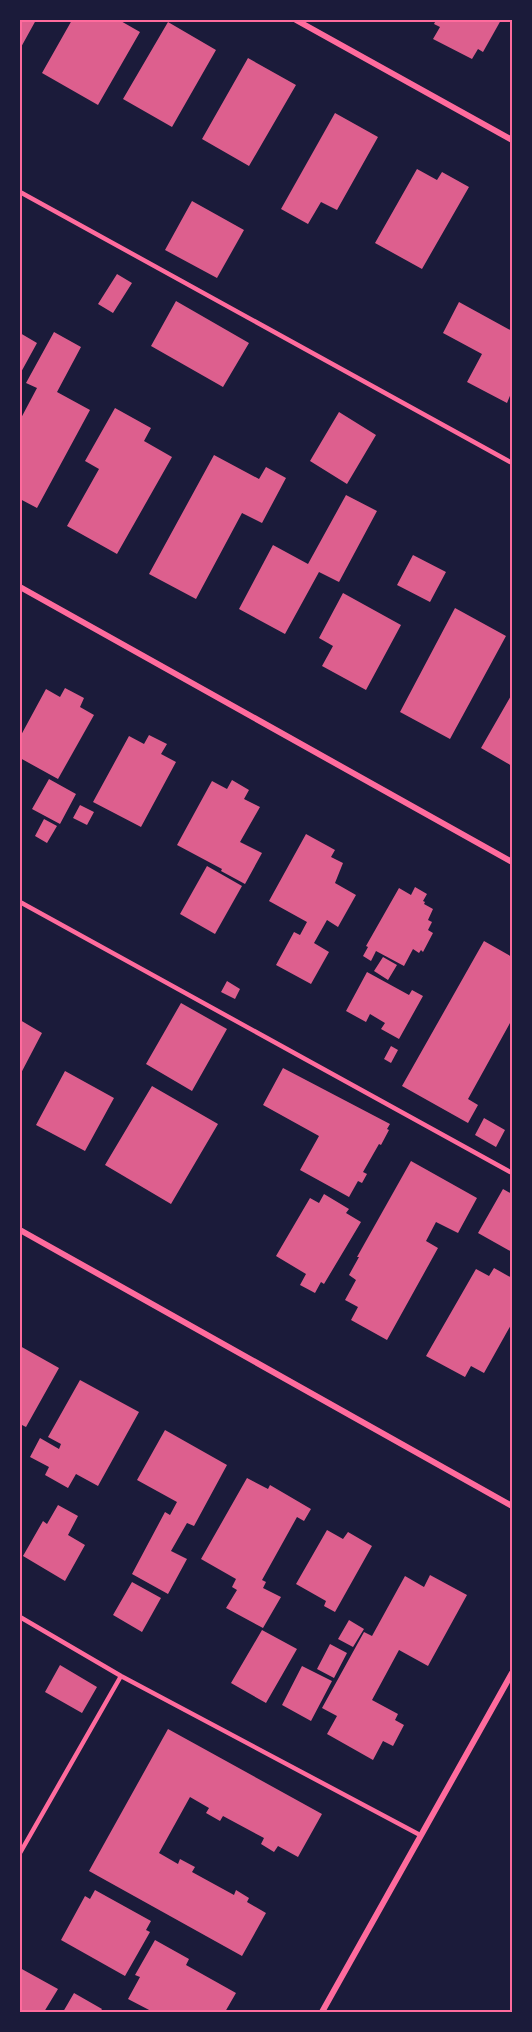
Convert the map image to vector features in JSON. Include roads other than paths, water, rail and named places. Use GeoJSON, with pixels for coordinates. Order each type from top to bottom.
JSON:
{"type":"FeatureCollection","features":[{"type":"Feature","properties":{"kind":"street"},"geometry":{"type":"LineString","coordinates":[[296,20],[513,140]]}},
{"type":"Feature","properties":{"kind":"street"},"geometry":{"type":"LineString","coordinates":[[20,587],[513,862]]}},
{"type":"Feature","properties":{"kind":"street"},"geometry":{"type":"LineString","coordinates":[[20,1230],[513,1506]]}},
{"type":"Feature","properties":{"kind":"street"},"geometry":{"type":"LineString","coordinates":[[322,2013],[513,1673]]}},
{"type":"Feature","properties":{"kind":"lane"},"geometry":{"type":"LineString","coordinates":[[20,192],[513,463]]}},
{"type":"Feature","properties":{"kind":"lane"},"geometry":{"type":"LineString","coordinates":[[20,902],[513,1173]]}},
{"type":"Feature","properties":{"kind":"lane"},"geometry":{"type":"LineString","coordinates":[[20,1617],[122,1676],[420,1835]]}},
{"type":"Feature","properties":{"kind":"lane"},"geometry":{"type":"LineString","coordinates":[[20,1853],[122,1676]]}}]}
